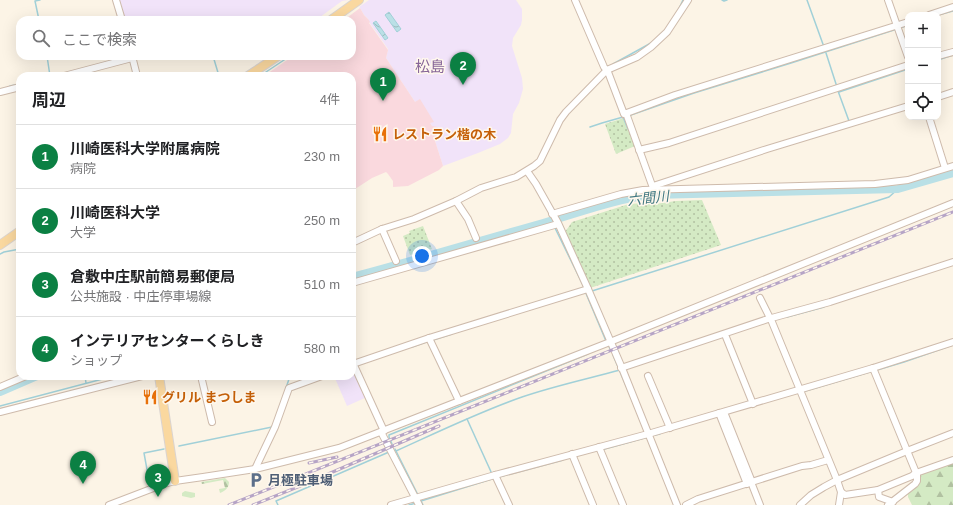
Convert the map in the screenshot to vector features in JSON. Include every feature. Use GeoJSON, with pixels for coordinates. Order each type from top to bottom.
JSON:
{"type":"FeatureCollection","features":[{"type":"Feature","properties":{"kind":"main road"},"geometry":{"type":"LineString","coordinates":[[337,16],[359,0]]}},
{"type":"Feature","properties":{"kind":"main road"},"geometry":{"type":"LineString","coordinates":[[254,72],[272,60]]}},
{"type":"Feature","properties":{"kind":"main road"},"geometry":{"type":"LineString","coordinates":[[0,245],[16,234]]}},
{"type":"Feature","properties":{"kind":"main road"},"geometry":{"type":"LineString","coordinates":[[161,380],[175,481]]}},
{"type":"Feature","properties":{"kind":"street"},"geometry":{"type":"LineString","coordinates":[[116,0],[121,16]]}},
{"type":"Feature","properties":{"kind":"street"},"geometry":{"type":"LineString","coordinates":[[575,0],[608,72],[624,114],[627,116],[653,188]]}},
{"type":"Feature","properties":{"kind":"street"},"geometry":{"type":"LineString","coordinates":[[356,240],[382,229],[414,219],[456,201],[481,188],[516,177],[534,166],[540,161],[560,120],[566,112],[607,70],[637,57],[651,47],[667,32],[688,0]]}},
{"type":"Feature","properties":{"kind":"street"},"geometry":{"type":"LineString","coordinates":[[888,0],[905,48]]}},
{"type":"Feature","properties":{"kind":"street"},"geometry":{"type":"LineString","coordinates":[[939,12],[953,8]]}},
{"type":"Feature","properties":{"kind":"street"},"geometry":{"type":"LineString","coordinates":[[627,116],[676,96],[898,27],[905,24]]}},
{"type":"Feature","properties":{"kind":"street"},"geometry":{"type":"LineString","coordinates":[[941,55],[953,52]]}},
{"type":"Feature","properties":{"kind":"street"},"geometry":{"type":"LineString","coordinates":[[78,72],[121,60]]}},
{"type":"Feature","properties":{"kind":"street"},"geometry":{"type":"LineString","coordinates":[[133,60],[136,72]]}},
{"type":"Feature","properties":{"kind":"street"},"geometry":{"type":"LineString","coordinates":[[639,150],[669,143],[905,66]]}},
{"type":"Feature","properties":{"kind":"street"},"geometry":{"type":"LineString","coordinates":[[0,92],[16,88]]}},
{"type":"Feature","properties":{"kind":"street"},"geometry":{"type":"LineString","coordinates":[[941,96],[953,92]]}},
{"type":"Feature","properties":{"kind":"street"},"geometry":{"type":"LineString","coordinates":[[553,215],[621,194],[653,188],[767,149],[905,107]]}},
{"type":"Feature","properties":{"kind":"street"},"geometry":{"type":"LineString","coordinates":[[930,120],[945,168]]}},
{"type":"Feature","properties":{"kind":"street"},"geometry":{"type":"LineString","coordinates":[[653,188],[795,187],[875,184],[908,180],[953,166]]}},
{"type":"Feature","properties":{"kind":"street"},"geometry":{"type":"LineString","coordinates":[[527,171],[553,215],[556,225],[587,290],[609,343],[622,369],[677,505]]}},
{"type":"Feature","properties":{"kind":"street"},"geometry":{"type":"LineString","coordinates":[[456,201],[468,219],[476,238]]}},
{"type":"Feature","properties":{"kind":"street"},"geometry":{"type":"LineString","coordinates":[[109,505],[175,481],[255,469],[333,450],[609,343],[953,203]]}},
{"type":"Feature","properties":{"kind":"street"},"geometry":{"type":"LineString","coordinates":[[356,282],[556,225]]}},
{"type":"Feature","properties":{"kind":"street"},"geometry":{"type":"LineString","coordinates":[[382,229],[396,261]]}},
{"type":"Feature","properties":{"kind":"street"},"geometry":{"type":"LineString","coordinates":[[622,369],[953,262]]}},
{"type":"Feature","properties":{"kind":"street"},"geometry":{"type":"LineString","coordinates":[[356,363],[587,290]]}},
{"type":"Feature","properties":{"kind":"street"},"geometry":{"type":"LineString","coordinates":[[760,298],[771,320],[837,480],[841,492],[839,505]]}},
{"type":"Feature","properties":{"kind":"street"},"geometry":{"type":"LineString","coordinates":[[726,337],[753,404]]}},
{"type":"Feature","properties":{"kind":"street"},"geometry":{"type":"LineString","coordinates":[[430,340],[459,402]]}},
{"type":"Feature","properties":{"kind":"street"},"geometry":{"type":"LineString","coordinates":[[391,505],[418,501],[495,477],[722,415],[753,404],[801,392],[952,345]]}},
{"type":"Feature","properties":{"kind":"street"},"geometry":{"type":"LineString","coordinates":[[356,368],[385,431],[391,451],[418,501]]}},
{"type":"Feature","properties":{"kind":"street"},"geometry":{"type":"LineString","coordinates":[[874,370],[917,475],[917,481],[915,484],[890,503],[879,497],[878,490]]}},
{"type":"Feature","properties":{"kind":"street"},"geometry":{"type":"LineString","coordinates":[[648,376],[670,428]]}},
{"type":"Feature","properties":{"kind":"street"},"geometry":{"type":"LineString","coordinates":[[0,387],[17,380]]}},
{"type":"Feature","properties":{"kind":"street"},"geometry":{"type":"LineString","coordinates":[[0,412],[126,380]]}},
{"type":"Feature","properties":{"kind":"street"},"geometry":{"type":"LineString","coordinates":[[202,380],[212,422]]}},
{"type":"Feature","properties":{"kind":"street"},"geometry":{"type":"LineString","coordinates":[[255,469],[274,427],[289,388],[311,380]]}},
{"type":"Feature","properties":{"kind":"street"},"geometry":{"type":"LineString","coordinates":[[722,415],[760,505]]}},
{"type":"Feature","properties":{"kind":"street"},"geometry":{"type":"LineString","coordinates":[[803,503],[811,495],[837,480],[953,434]]}},
{"type":"Feature","properties":{"kind":"street"},"geometry":{"type":"LineString","coordinates":[[600,449],[624,505]]}},
{"type":"Feature","properties":{"kind":"street"},"geometry":{"type":"LineString","coordinates":[[573,456],[594,505]]}},
{"type":"Feature","properties":{"kind":"street"},"geometry":{"type":"LineString","coordinates":[[686,505],[698,499],[802,466],[828,460]]}},
{"type":"Feature","properties":{"kind":"street"},"geometry":{"type":"LineString","coordinates":[[841,492],[845,495],[878,490],[916,473],[953,460]]}},
{"type":"Feature","properties":{"kind":"street"},"geometry":{"type":"LineString","coordinates":[[495,477],[509,505]]}},
{"type":"Feature","properties":{"kind":"shaded area"},"geometry":{"type":"Polygon","coordinates":[[[118,0],[348,0],[342,1],[321,16],[123,16],[118,0]]]}},
{"type":"Feature","properties":{"kind":"shaded area"},"geometry":{"type":"Polygon","coordinates":[[[369,0],[516,0],[522,9],[522,20],[521,25],[513,38],[512,46],[522,78],[523,89],[519,103],[513,114],[511,133],[508,138],[500,144],[443,166],[430,123],[433,121],[420,100],[415,102],[386,58],[388,49],[359,7],[369,0]]]}},
{"type":"Feature","properties":{"kind":"shaded area"},"geometry":{"type":"Polygon","coordinates":[[[360,8],[388,50],[386,58],[415,102],[420,99],[434,122],[430,123],[432,126],[438,127],[435,141],[443,166],[439,170],[408,186],[393,187],[393,181],[386,172],[372,178],[356,188],[356,72],[270,72],[287,60],[356,60],[356,16],[349,16],[360,8]]]}},
{"type":"Feature","properties":{"kind":"shaded area"},"geometry":{"type":"Polygon","coordinates":[[[356,375],[367,397],[347,406],[336,380],[356,380],[356,375]]]}},
{"type":"Feature","properties":{"kind":"green space"},"geometry":{"type":"Polygon","coordinates":[[[624,118],[635,146],[616,154],[605,124],[624,118]]]}},
{"type":"Feature","properties":{"kind":"green space"},"geometry":{"type":"Polygon","coordinates":[[[702,200],[721,245],[590,288],[565,232],[572,222],[629,204],[655,204],[676,201],[702,200]]]}},
{"type":"Feature","properties":{"kind":"green space"},"geometry":{"type":"Polygon","coordinates":[[[423,226],[432,249],[410,255],[403,236],[410,233],[409,231],[423,226]]]}},
{"type":"Feature","properties":{"kind":"green space"},"geometry":{"type":"Polygon","coordinates":[[[953,462],[953,505],[912,505],[908,497],[908,493],[917,486],[920,474],[953,462]]]}},
{"type":"Feature","properties":{"kind":"green space"},"geometry":{"type":"Polygon","coordinates":[[[225,478],[229,482],[228,486],[220,493],[219,489],[225,488],[223,480],[202,484],[201,482],[225,478]]]}},
{"type":"Feature","properties":{"kind":"green space"},"geometry":{"type":"Polygon","coordinates":[[[185,491],[195,493],[195,497],[191,498],[182,496],[182,493],[185,491]]]}},
{"type":"Feature","properties":{"kind":"water"},"geometry":{"type":"Polygon","coordinates":[[[389,12],[401,29],[397,32],[385,15],[389,12]]]}},
{"type":"Feature","properties":{"kind":"water"},"geometry":{"type":"Polygon","coordinates":[[[376,21],[388,38],[385,40],[373,23],[376,21]]]}},
{"type":"Feature","properties":{"kind":"waterway"},"geometry":{"type":"LineString","coordinates":[[38,16],[35,1],[40,0]]}},
{"type":"Feature","properties":{"kind":"waterway"},"geometry":{"type":"LineString","coordinates":[[677,13],[683,0]]}},
{"type":"Feature","properties":{"kind":"waterway"},"geometry":{"type":"LineString","coordinates":[[722,0],[727,0]]}},
{"type":"Feature","properties":{"kind":"waterway"},"geometry":{"type":"LineString","coordinates":[[807,0],[824,47]]}},
{"type":"Feature","properties":{"kind":"waterway"},"geometry":{"type":"LineString","coordinates":[[941,14],[953,11]]}},
{"type":"Feature","properties":{"kind":"waterway"},"geometry":{"type":"LineString","coordinates":[[900,28],[905,26]]}},
{"type":"Feature","properties":{"kind":"waterway"},"geometry":{"type":"LineString","coordinates":[[628,116],[694,93],[897,29]]}},
{"type":"Feature","properties":{"kind":"waterway"},"geometry":{"type":"LineString","coordinates":[[613,64],[651,43]]}},
{"type":"Feature","properties":{"kind":"waterway"},"geometry":{"type":"LineString","coordinates":[[826,53],[837,87]]}},
{"type":"Feature","properties":{"kind":"waterway"},"geometry":{"type":"LineString","coordinates":[[941,59],[953,55]]}},
{"type":"Feature","properties":{"kind":"waterway"},"geometry":{"type":"LineString","coordinates":[[48,60],[49,72]]}},
{"type":"Feature","properties":{"kind":"waterway"},"geometry":{"type":"LineString","coordinates":[[214,60],[218,72]]}},
{"type":"Feature","properties":{"kind":"waterway"},"geometry":{"type":"LineString","coordinates":[[266,72],[284,60]]}},
{"type":"Feature","properties":{"kind":"waterway"},"geometry":{"type":"LineString","coordinates":[[839,92],[905,70]]}},
{"type":"Feature","properties":{"kind":"waterway"},"geometry":{"type":"LineString","coordinates":[[10,86],[16,85]]}},
{"type":"Feature","properties":{"kind":"waterway"},"geometry":{"type":"LineString","coordinates":[[838,91],[849,121]]}},
{"type":"Feature","properties":{"kind":"waterway"},"geometry":{"type":"LineString","coordinates":[[590,127],[623,117],[628,129]]}},
{"type":"Feature","properties":{"kind":"waterway","name":"六間川"},"geometry":{"type":"LineString","coordinates":[[356,276],[597,207],[638,197],[652,195],[898,189],[953,173]]}},
{"type":"Feature","properties":{"kind":"waterway"},"geometry":{"type":"LineString","coordinates":[[592,291],[889,197],[898,189]]}},
{"type":"Feature","properties":{"kind":"waterway"},"geometry":{"type":"LineString","coordinates":[[886,233],[953,206]]}},
{"type":"Feature","properties":{"kind":"waterway"},"geometry":{"type":"LineString","coordinates":[[555,228],[584,287]]}},
{"type":"Feature","properties":{"kind":"waterway"},"geometry":{"type":"LineString","coordinates":[[0,254],[16,250]]}},
{"type":"Feature","properties":{"kind":"waterway"},"geometry":{"type":"LineString","coordinates":[[585,291],[606,341]]}},
{"type":"Feature","properties":{"kind":"waterway"},"geometry":{"type":"LineString","coordinates":[[787,317],[824,307]]}},
{"type":"Feature","properties":{"kind":"waterway"},"geometry":{"type":"LineString","coordinates":[[433,340],[452,334]]}},
{"type":"Feature","properties":{"kind":"waterway"},"geometry":{"type":"LineString","coordinates":[[412,347],[429,341]]}},
{"type":"Feature","properties":{"kind":"waterway"},"geometry":{"type":"LineString","coordinates":[[608,344],[610,349]]}},
{"type":"Feature","properties":{"kind":"waterway"},"geometry":{"type":"LineString","coordinates":[[877,370],[953,345]]}},
{"type":"Feature","properties":{"kind":"waterway"},"geometry":{"type":"LineString","coordinates":[[392,444],[389,435],[588,354]]}},
{"type":"Feature","properties":{"kind":"waterway"},"geometry":{"type":"LineString","coordinates":[[613,355],[637,412]]}},
{"type":"Feature","properties":{"kind":"waterway"},"geometry":{"type":"LineString","coordinates":[[396,451],[474,416],[522,397],[620,370]]}},
{"type":"Feature","properties":{"kind":"waterway"},"geometry":{"type":"LineString","coordinates":[[802,392],[873,371]]}},
{"type":"Feature","properties":{"kind":"waterway","name":"六間川"},"geometry":{"type":"LineString","coordinates":[[0,392],[28,380]]}},
{"type":"Feature","properties":{"kind":"waterway"},"geometry":{"type":"LineString","coordinates":[[0,406],[99,380]]}},
{"type":"Feature","properties":{"kind":"waterway"},"geometry":{"type":"LineString","coordinates":[[286,388],[289,380]]}},
{"type":"Feature","properties":{"kind":"waterway"},"geometry":{"type":"LineString","coordinates":[[467,419],[492,474]]}},
{"type":"Feature","properties":{"kind":"waterway"},"geometry":{"type":"LineString","coordinates":[[179,446],[272,427]]}},
{"type":"Feature","properties":{"kind":"waterway"},"geometry":{"type":"LineString","coordinates":[[655,435],[660,434]]}},
{"type":"Feature","properties":{"kind":"waterway"},"geometry":{"type":"LineString","coordinates":[[601,450],[648,437]]}},
{"type":"Feature","properties":{"kind":"waterway"},"geometry":{"type":"LineString","coordinates":[[150,486],[144,453],[164,449]]}},
{"type":"Feature","properties":{"kind":"waterway"},"geometry":{"type":"LineString","coordinates":[[395,449],[418,495]]}},
{"type":"Feature","properties":{"kind":"waterway"},"geometry":{"type":"LineString","coordinates":[[278,505],[276,501],[389,452]]}},
{"type":"Feature","properties":{"kind":"waterway"},"geometry":{"type":"LineString","coordinates":[[499,477],[563,460]]}},
{"type":"Feature","properties":{"kind":"waterway"},"geometry":{"type":"LineString","coordinates":[[423,505],[421,501],[495,478]]}},
{"type":"Feature","properties":{"kind":"waterway"},"geometry":{"type":"LineString","coordinates":[[503,499],[506,505]]}},
{"type":"Feature","properties":{"kind":"waterway"},"geometry":{"type":"LineString","coordinates":[[409,505],[416,503]]}},
{"type":"Feature","properties":{"kind":"railway"},"geometry":{"type":"LineString","coordinates":[[229,505],[953,212]]}},
{"type":"Feature","properties":{"kind":"railway"},"geometry":{"type":"LineString","coordinates":[[253,505],[439,426]]}},
{"type":"Feature","properties":{"kind":"railway"},"geometry":{"type":"LineString","coordinates":[[309,463],[337,457]]}},
{"type":"Feature","properties":{"kind":"place","name":"川崎医科大学"},"geometry":{"type":"Point","coordinates":[463,85]}},
{"type":"Feature","properties":{"kind":"place","name":"川崎医科大学附属病院"},"geometry":{"type":"Point","coordinates":[383,101]}},
{"type":"Feature","properties":{"kind":"place","name":"レストラン楷の木"},"geometry":{"type":"Point","coordinates":[380,134]}},
{"type":"Feature","properties":{"kind":"place","name":"グリル まつしま"},"geometry":{"type":"Point","coordinates":[150,397]}},
{"type":"Feature","properties":{"kind":"place","name":"月極駐車場"},"geometry":{"type":"Point","coordinates":[256,480]}},
{"type":"Feature","properties":{"kind":"place","name":"インテリアセンターくらしき"},"geometry":{"type":"Point","coordinates":[83,484]}},
{"type":"Feature","properties":{"kind":"place","name":"倉敷中庄駅前簡易郵便局"},"geometry":{"type":"Point","coordinates":[158,497]}},
{"type":"Feature","properties":{"kind":"district","name":"松島"},"geometry":{"type":"Point","coordinates":[430,66]}}]}
